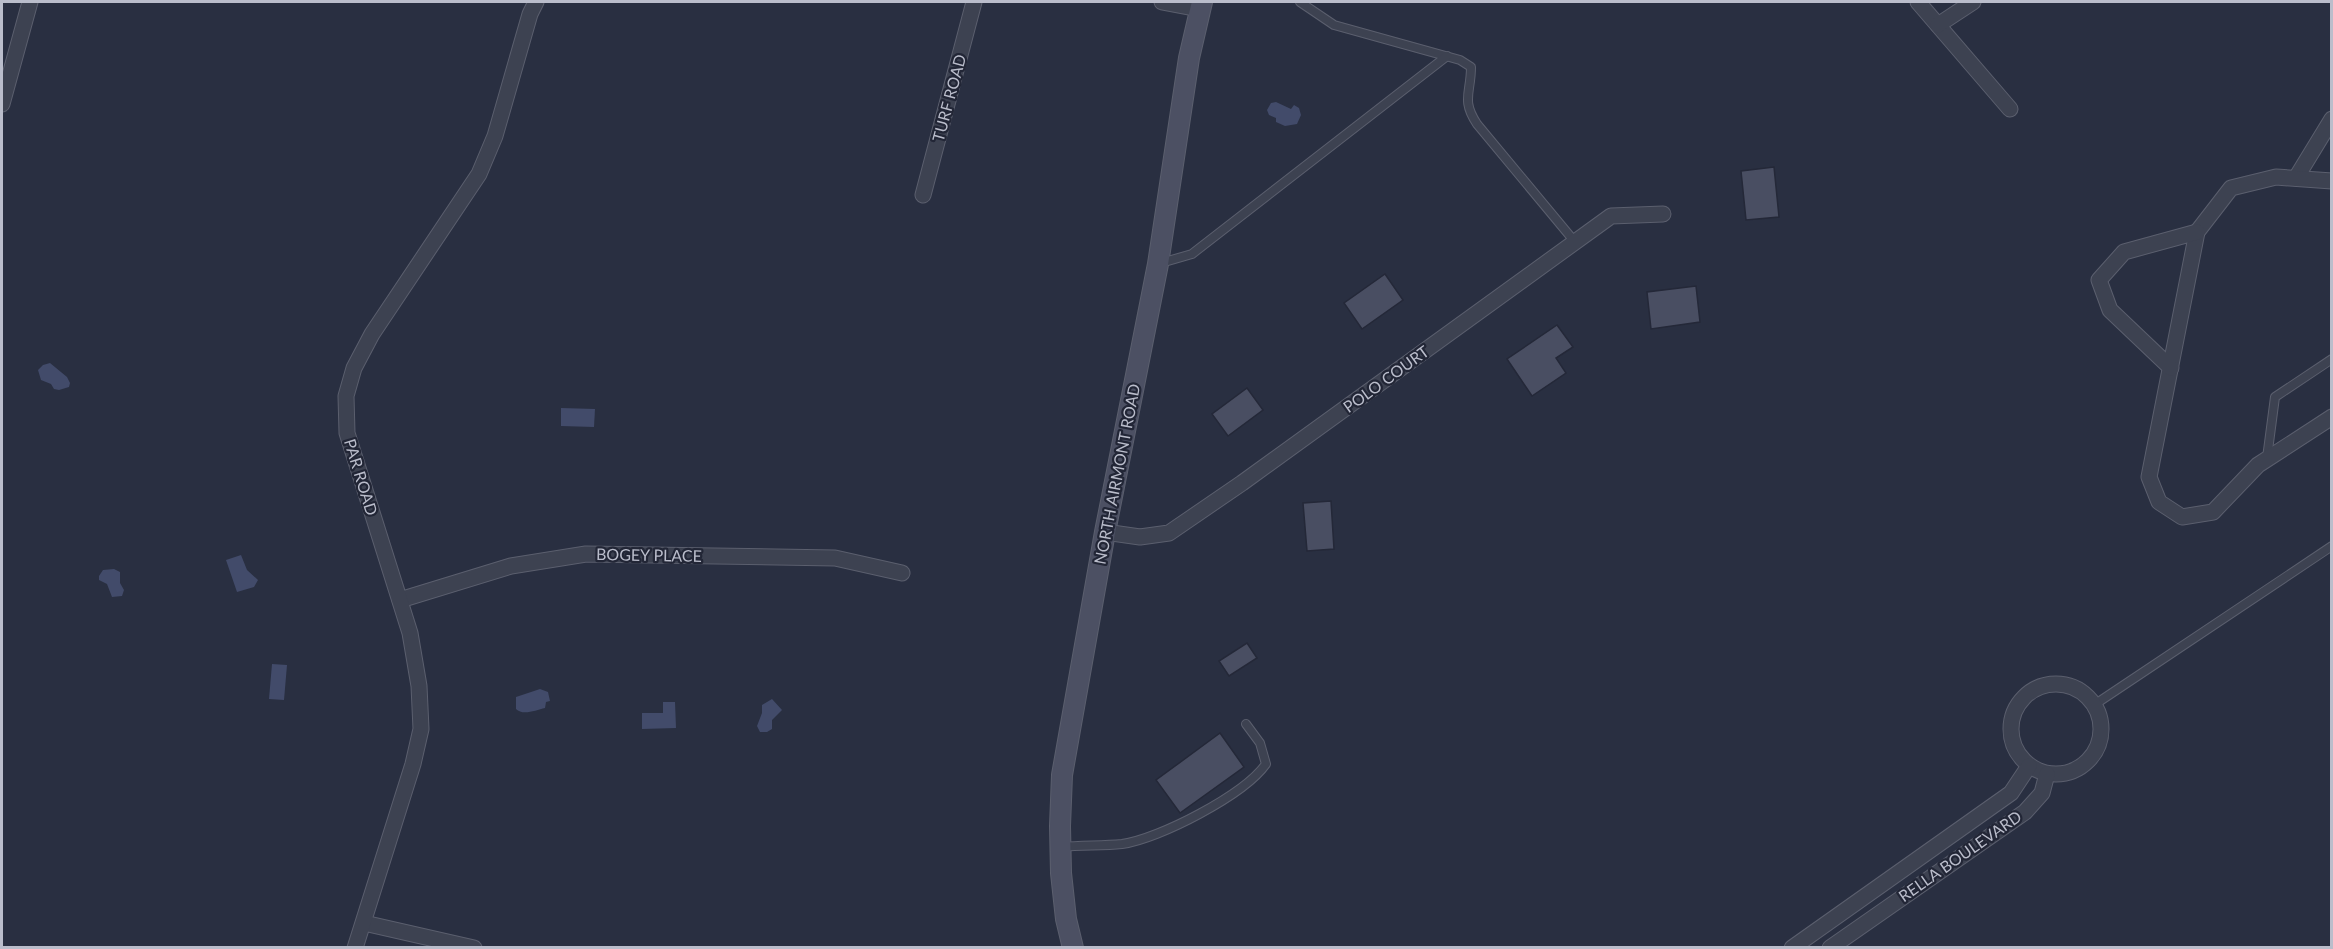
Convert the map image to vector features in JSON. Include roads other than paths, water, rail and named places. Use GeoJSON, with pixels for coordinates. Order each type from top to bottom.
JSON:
{"type":"FeatureCollection","features":[{"type":"Feature","properties":{"kind":"street"},"geometry":{"type":"LineString","coordinates":[[2,104],[30,2]]}},
{"type":"Feature","properties":{"kind":"street","name":"PAR ROAD"},"geometry":{"type":"LineString","coordinates":[[356,948],[413,764],[421,729],[419,686],[410,633],[347,433],[346,396],[354,368],[372,334],[479,174],[495,136],[530,14],[536,2]]}},
{"type":"Feature","properties":{"kind":"street","name":"TURF ROAD"},"geometry":{"type":"LineString","coordinates":[[923,195],[974,2]]}},
{"type":"Feature","properties":{"kind":"street"},"geometry":{"type":"LineString","coordinates":[[1162,2],[1200,5]]}},
{"type":"Feature","properties":{"kind":"street"},"geometry":{"type":"LineString","coordinates":[[1918,2],[2010,109]]}},
{"type":"Feature","properties":{"kind":"street"},"geometry":{"type":"LineString","coordinates":[[1938,25],[1973,2]]}},
{"type":"Feature","properties":{"kind":"street","name":"NORTH AIRMONT ROAD"},"geometry":{"type":"LineString","coordinates":[[1073,948],[1066,919],[1060,847],[1062,775],[1105,532],[1158,264],[1180,111],[1200,5]]}},
{"type":"Feature","properties":{"kind":"street"},"geometry":{"type":"LineString","coordinates":[[2296,178],[2331,118]]}},
{"type":"Feature","properties":{"kind":"street"},"geometry":{"type":"LineString","coordinates":[[2331,181],[2276,177],[2231,188],[2197,232],[2149,477],[2159,502],[2182,518],[2213,512],[2258,465],[2331,417]]}},
{"type":"Feature","properties":{"kind":"street","name":"POLO COURT"},"geometry":{"type":"LineString","coordinates":[[1105,532],[1140,537],[1169,533],[1242,483],[1611,216],[1663,214]]}},
{"type":"Feature","properties":{"kind":"street"},"geometry":{"type":"LineString","coordinates":[[2170,368],[2110,310],[2099,280],[2124,252],[2197,232]]}},
{"type":"Feature","properties":{"kind":"street","name":"BOGEY PLACE"},"geometry":{"type":"LineString","coordinates":[[400,600],[511,566],[586,554],[835,558],[902,573]]}},
{"type":"Feature","properties":{"kind":"street"},"geometry":{"type":"LineString","coordinates":[[2061,684],[2076,689],[2094,705],[2101,726],[2098,746],[2090,759],[2078,769],[2063,774],[2048,774],[2029,766],[2018,753],[2013,743],[2011,728],[2014,712],[2028,694],[2047,685],[2061,684]]}},
{"type":"Feature","properties":{"kind":"street","name":"RELLA BOULEVARD"},"geometry":{"type":"LineString","coordinates":[[1792,948],[2012,793],[2029,766]]}},
{"type":"Feature","properties":{"kind":"street","name":"RELLA BOULEVARD"},"geometry":{"type":"LineString","coordinates":[[1830,948],[2025,812],[2042,793],[2048,774]]}},
{"type":"Feature","properties":{"kind":"street","name":"RELLA BOULEVARD"},"geometry":{"type":"LineString","coordinates":[[1876,888],[1888,907]]}},
{"type":"Feature","properties":{"kind":"street"},"geometry":{"type":"LineString","coordinates":[[364,923],[474,948]]}},
{"type":"Feature","properties":{"kind":"lane"},"geometry":{"type":"LineString","coordinates":[[1300,2],[1334,26],[1447,56],[1471,67],[1466,102],[1476,124],[1575,242]]}},
{"type":"Feature","properties":{"kind":"lane"},"geometry":{"type":"LineString","coordinates":[[1158,264],[1192,254],[1447,56]]}},
{"type":"Feature","properties":{"kind":"lane"},"geometry":{"type":"LineString","coordinates":[[2267,459],[2276,397],[2331,359]]}},
{"type":"Feature","properties":{"kind":"lane"},"geometry":{"type":"LineString","coordinates":[[2094,705],[2331,546]]}},
{"type":"Feature","properties":{"kind":"lane"},"geometry":{"type":"LineString","coordinates":[[1060,847],[1124,844],[1170,829],[1245,784],[1266,764],[1260,743],[1246,724]]}},
{"type":"Feature","properties":{"kind":"water"},"geometry":{"type":"Polygon","coordinates":[[[1276,102],[1291,109],[1294,105],[1299,108],[1301,115],[1297,124],[1285,126],[1276,122],[1276,118],[1269,115],[1267,110],[1271,103],[1276,102]]]}},
{"type":"Feature","properties":{"kind":"water"},"geometry":{"type":"Polygon","coordinates":[[[50,363],[67,377],[69,387],[54,389],[51,384],[41,380],[38,370],[50,363]]]}},
{"type":"Feature","properties":{"kind":"water"},"geometry":{"type":"Polygon","coordinates":[[[561,408],[595,409],[594,427],[561,426],[561,408]]]}},
{"type":"Feature","properties":{"kind":"water"},"geometry":{"type":"Polygon","coordinates":[[[241,555],[247,570],[258,580],[254,587],[237,592],[226,560],[241,555]]]}},
{"type":"Feature","properties":{"kind":"water"},"geometry":{"type":"Polygon","coordinates":[[[114,569],[120,572],[120,583],[124,590],[122,596],[112,597],[107,584],[99,580],[103,570],[114,569]]]}},
{"type":"Feature","properties":{"kind":"water"},"geometry":{"type":"Polygon","coordinates":[[[272,664],[287,665],[284,700],[269,699],[272,664]]]}},
{"type":"Feature","properties":{"kind":"water"},"geometry":{"type":"Polygon","coordinates":[[[540,689],[548,692],[550,701],[546,702],[545,708],[526,712],[516,709],[516,697],[540,689]]]}},
{"type":"Feature","properties":{"kind":"water"},"geometry":{"type":"Polygon","coordinates":[[[772,699],[782,710],[772,720],[772,729],[760,732],[757,726],[762,713],[762,705],[772,699]]]}},
{"type":"Feature","properties":{"kind":"water"},"geometry":{"type":"Polygon","coordinates":[[[663,702],[675,702],[676,728],[642,729],[642,713],[663,713],[663,702]]]}}]}
